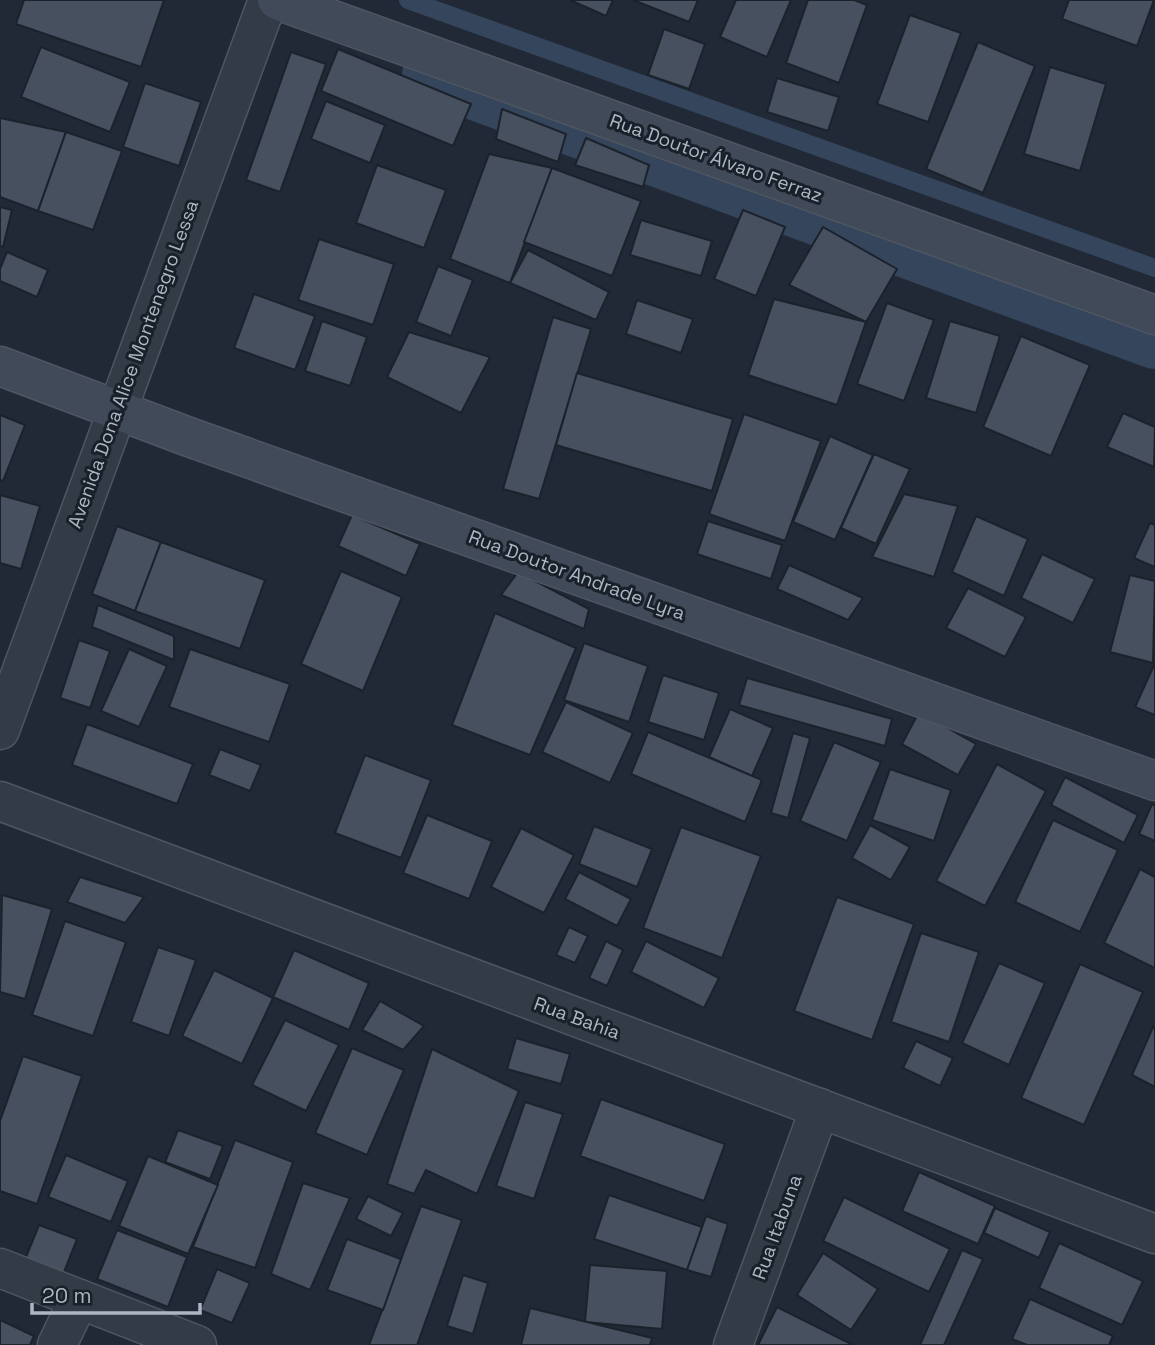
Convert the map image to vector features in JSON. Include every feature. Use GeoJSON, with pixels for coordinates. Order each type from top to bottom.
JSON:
{"type":"FeatureCollection","features":[{"type":"Feature","properties":{"kind":"main road","name":"Rua Doutor Álvaro Ferraz"},"geometry":{"type":"LineString","coordinates":[[277,0],[1155,316]]}},
{"type":"Feature","properties":{"kind":"main road","name":"Rua Doutor Andrade Lyra"},"geometry":{"type":"LineString","coordinates":[[0,366],[1155,782]]}},
{"type":"Feature","properties":{"kind":"street","name":"Avenida Dona Alice Montenegro Lessa"},"geometry":{"type":"LineString","coordinates":[[0,730],[268,0]]}},
{"type":"Feature","properties":{"kind":"street","name":"Rua Bahia"},"geometry":{"type":"LineString","coordinates":[[0,801],[1155,1234]]}},
{"type":"Feature","properties":{"kind":"street","name":"Rua Itabuna"},"geometry":{"type":"LineString","coordinates":[[733,1345],[821,1108]]}},
{"type":"Feature","properties":{"kind":"street"},"geometry":{"type":"LineString","coordinates":[[0,1268],[197,1345]]}},
{"type":"Feature","properties":{"kind":"street"},"geometry":{"type":"LineString","coordinates":[[58,1345],[79,1299]]}},
{"type":"Feature","properties":{"kind":"building"},"geometry":{"type":"Polygon","coordinates":[[[24,0],[164,0],[141,67],[16,24],[24,0]]]}},
{"type":"Feature","properties":{"kind":"building"},"geometry":{"type":"Polygon","coordinates":[[[570,0],[613,0],[606,16],[570,0]]]}},
{"type":"Feature","properties":{"kind":"building"},"geometry":{"type":"Polygon","coordinates":[[[633,0],[698,0],[689,22],[633,0]]]}},
{"type":"Feature","properties":{"kind":"building"},"geometry":{"type":"Polygon","coordinates":[[[736,0],[791,0],[767,57],[720,37],[736,0]]]}},
{"type":"Feature","properties":{"kind":"building"},"geometry":{"type":"Polygon","coordinates":[[[808,0],[854,0],[867,5],[839,83],[786,63],[808,0]]]}},
{"type":"Feature","properties":{"kind":"building"},"geometry":{"type":"Polygon","coordinates":[[[1069,0],[1154,0],[1137,46],[1062,19],[1069,0]]]}},
{"type":"Feature","properties":{"kind":"building"},"geometry":{"type":"Polygon","coordinates":[[[910,15],[961,33],[928,122],[877,104],[910,15]]]}},
{"type":"Feature","properties":{"kind":"building"},"geometry":{"type":"Polygon","coordinates":[[[664,29],[705,44],[689,89],[648,75],[664,29]]]}},
{"type":"Feature","properties":{"kind":"building"},"geometry":{"type":"Polygon","coordinates":[[[978,42],[1035,66],[983,193],[926,169],[978,42]]]}},
{"type":"Feature","properties":{"kind":"building"},"geometry":{"type":"Polygon","coordinates":[[[41,47],[130,82],[110,132],[21,97],[41,47]]]}},
{"type":"Feature","properties":{"kind":"building"},"geometry":{"type":"Polygon","coordinates":[[[338,49],[471,104],[453,146],[321,91],[338,49]]]}},
{"type":"Feature","properties":{"kind":"building"},"geometry":{"type":"Polygon","coordinates":[[[291,52],[326,64],[280,192],[246,180],[291,52]]]}},
{"type":"Feature","properties":{"kind":"building"},"geometry":{"type":"Polygon","coordinates":[[[1050,67],[1106,84],[1080,171],[1024,154],[1050,67]]]}},
{"type":"Feature","properties":{"kind":"building"},"geometry":{"type":"Polygon","coordinates":[[[777,78],[839,97],[828,131],[767,112],[777,78]]]}},
{"type":"Feature","properties":{"kind":"building"},"geometry":{"type":"Polygon","coordinates":[[[145,83],[201,102],[179,166],[123,147],[145,83]]]}},
{"type":"Feature","properties":{"kind":"building"},"geometry":{"type":"Polygon","coordinates":[[[326,101],[385,125],[370,163],[311,139],[326,101]]]}},
{"type":"Feature","properties":{"kind":"building"},"geometry":{"type":"Polygon","coordinates":[[[502,109],[566,134],[558,162],[496,139],[502,109]]]}},
{"type":"Feature","properties":{"kind":"building"},"geometry":{"type":"Polygon","coordinates":[[[0,118],[66,132],[38,211],[0,197],[0,118]]]}},
{"type":"Feature","properties":{"kind":"building"},"geometry":{"type":"Polygon","coordinates":[[[66,132],[122,151],[93,230],[38,211],[66,132]]]}},
{"type":"Feature","properties":{"kind":"building"},"geometry":{"type":"Polygon","coordinates":[[[586,138],[649,165],[643,187],[575,165],[586,138]]]}},
{"type":"Feature","properties":{"kind":"building"},"geometry":{"type":"Polygon","coordinates":[[[489,154],[552,168],[510,283],[450,259],[489,154]]]}},
{"type":"Feature","properties":{"kind":"building"},"geometry":{"type":"Polygon","coordinates":[[[377,165],[446,190],[424,248],[356,223],[377,165]]]}},
{"type":"Feature","properties":{"kind":"building"},"geometry":{"type":"Polygon","coordinates":[[[552,168],[641,201],[612,276],[524,242],[552,168]]]}},
{"type":"Feature","properties":{"kind":"building"},"geometry":{"type":"Polygon","coordinates":[[[0,207],[12,210],[3,247],[0,246],[0,207]]]}},
{"type":"Feature","properties":{"kind":"building"},"geometry":{"type":"Polygon","coordinates":[[[743,210],[785,227],[756,296],[714,279],[743,210]]]}},
{"type":"Feature","properties":{"kind":"building"},"geometry":{"type":"Polygon","coordinates":[[[641,220],[712,241],[701,276],[630,255],[641,220]]]}},
{"type":"Feature","properties":{"kind":"building"},"geometry":{"type":"Polygon","coordinates":[[[823,227],[897,269],[866,322],[789,285],[823,227]]]}},
{"type":"Feature","properties":{"kind":"building"},"geometry":{"type":"Polygon","coordinates":[[[319,239],[394,264],[373,325],[298,300],[319,239]]]}},
{"type":"Feature","properties":{"kind":"building"},"geometry":{"type":"Polygon","coordinates":[[[528,250],[609,292],[596,320],[510,283],[528,250]]]}},
{"type":"Feature","properties":{"kind":"building"},"geometry":{"type":"Polygon","coordinates":[[[7,252],[48,270],[37,297],[0,281],[0,269],[7,252]]]}},
{"type":"Feature","properties":{"kind":"building"},"geometry":{"type":"Polygon","coordinates":[[[438,266],[473,280],[451,336],[416,322],[438,266]]]}},
{"type":"Feature","properties":{"kind":"building"},"geometry":{"type":"Polygon","coordinates":[[[254,294],[315,316],[295,370],[234,348],[254,294]]]}},
{"type":"Feature","properties":{"kind":"building"},"geometry":{"type":"Polygon","coordinates":[[[774,299],[866,322],[837,405],[748,375],[774,299]]]}},
{"type":"Feature","properties":{"kind":"building"},"geometry":{"type":"Polygon","coordinates":[[[637,300],[693,319],[681,353],[626,334],[637,300]]]}},
{"type":"Feature","properties":{"kind":"building"},"geometry":{"type":"Polygon","coordinates":[[[887,303],[934,320],[904,401],[857,384],[887,303]]]}},
{"type":"Feature","properties":{"kind":"building"},"geometry":{"type":"Polygon","coordinates":[[[553,317],[591,329],[539,499],[503,489],[553,317]]]}},
{"type":"Feature","properties":{"kind":"building"},"geometry":{"type":"Polygon","coordinates":[[[322,321],[367,337],[350,386],[305,371],[322,321]]]}},
{"type":"Feature","properties":{"kind":"building"},"geometry":{"type":"Polygon","coordinates":[[[950,321],[1000,336],[976,413],[926,398],[950,321]]]}},
{"type":"Feature","properties":{"kind":"building"},"geometry":{"type":"Polygon","coordinates":[[[409,332],[490,357],[461,413],[387,377],[409,332]]]}},
{"type":"Feature","properties":{"kind":"building"},"geometry":{"type":"Polygon","coordinates":[[[1021,336],[1090,365],[1051,456],[983,427],[1021,336]]]}},
{"type":"Feature","properties":{"kind":"building"},"geometry":{"type":"Polygon","coordinates":[[[577,373],[733,419],[712,491],[556,445],[577,373]]]}},
{"type":"Feature","properties":{"kind":"building"},"geometry":{"type":"Polygon","coordinates":[[[1123,413],[1155,427],[1154,467],[1107,447],[1123,413]]]}},
{"type":"Feature","properties":{"kind":"building"},"geometry":{"type":"Polygon","coordinates":[[[744,414],[821,441],[785,541],[709,514],[744,414]]]}},
{"type":"Feature","properties":{"kind":"building"},"geometry":{"type":"Polygon","coordinates":[[[0,415],[25,425],[3,481],[0,480],[0,415]]]}},
{"type":"Feature","properties":{"kind":"building"},"geometry":{"type":"Polygon","coordinates":[[[830,436],[873,455],[835,540],[793,522],[830,436]]]}},
{"type":"Feature","properties":{"kind":"building"},"geometry":{"type":"Polygon","coordinates":[[[874,454],[910,469],[876,544],[841,528],[874,454]]]}},
{"type":"Feature","properties":{"kind":"building"},"geometry":{"type":"Polygon","coordinates":[[[904,494],[958,506],[934,577],[872,557],[904,494]]]}},
{"type":"Feature","properties":{"kind":"building"},"geometry":{"type":"Polygon","coordinates":[[[0,495],[40,506],[21,569],[0,563],[0,495]]]}},
{"type":"Feature","properties":{"kind":"building"},"geometry":{"type":"Polygon","coordinates":[[[352,515],[420,544],[406,576],[338,546],[352,515]]]}},
{"type":"Feature","properties":{"kind":"building"},"geometry":{"type":"Polygon","coordinates":[[[976,516],[1028,539],[1004,596],[952,572],[976,516]]]}},
{"type":"Feature","properties":{"kind":"building"},"geometry":{"type":"Polygon","coordinates":[[[708,521],[782,545],[771,579],[697,554],[708,521]]]}},
{"type":"Feature","properties":{"kind":"building"},"geometry":{"type":"Polygon","coordinates":[[[1150,523],[1155,525],[1155,567],[1134,558],[1150,523]]]}},
{"type":"Feature","properties":{"kind":"building"},"geometry":{"type":"Polygon","coordinates":[[[117,526],[161,542],[135,611],[92,594],[117,526]]]}},
{"type":"Feature","properties":{"kind":"building"},"geometry":{"type":"Polygon","coordinates":[[[161,542],[265,580],[240,649],[135,611],[161,542]]]}},
{"type":"Feature","properties":{"kind":"building"},"geometry":{"type":"Polygon","coordinates":[[[1042,554],[1095,579],[1073,623],[1021,598],[1042,554]]]}},
{"type":"Feature","properties":{"kind":"building"},"geometry":{"type":"Polygon","coordinates":[[[789,565],[863,598],[848,620],[777,589],[789,565]]]}},
{"type":"Feature","properties":{"kind":"building"},"geometry":{"type":"Polygon","coordinates":[[[341,571],[402,597],[363,691],[301,664],[341,571]]]}},
{"type":"Feature","properties":{"kind":"building"},"geometry":{"type":"Polygon","coordinates":[[[518,572],[589,609],[584,629],[501,595],[518,572]]]}},
{"type":"Feature","properties":{"kind":"building"},"geometry":{"type":"Polygon","coordinates":[[[1130,575],[1155,581],[1153,663],[1110,652],[1130,575]]]}},
{"type":"Feature","properties":{"kind":"building"},"geometry":{"type":"Polygon","coordinates":[[[968,588],[1026,617],[1005,657],[946,628],[968,588]]]}},
{"type":"Feature","properties":{"kind":"building"},"geometry":{"type":"Polygon","coordinates":[[[98,605],[174,636],[174,660],[92,627],[98,605]]]}},
{"type":"Feature","properties":{"kind":"building"},"geometry":{"type":"Polygon","coordinates":[[[495,613],[576,648],[530,755],[452,725],[495,613]]]}},
{"type":"Feature","properties":{"kind":"building"},"geometry":{"type":"Polygon","coordinates":[[[79,640],[110,651],[90,708],[60,698],[79,640]]]}},
{"type":"Feature","properties":{"kind":"building"},"geometry":{"type":"Polygon","coordinates":[[[584,643],[648,666],[629,722],[564,700],[584,643]]]}},
{"type":"Feature","properties":{"kind":"building"},"geometry":{"type":"Polygon","coordinates":[[[129,649],[167,666],[139,727],[101,711],[129,649]]]}},
{"type":"Feature","properties":{"kind":"building"},"geometry":{"type":"Polygon","coordinates":[[[190,649],[290,684],[269,742],[169,707],[190,649]]]}},
{"type":"Feature","properties":{"kind":"building"},"geometry":{"type":"Polygon","coordinates":[[[1155,663],[1155,715],[1135,707],[1155,663]]]}},
{"type":"Feature","properties":{"kind":"building"},"geometry":{"type":"Polygon","coordinates":[[[663,675],[719,693],[704,740],[648,722],[663,675]]]}},
{"type":"Feature","properties":{"kind":"building"},"geometry":{"type":"Polygon","coordinates":[[[747,678],[892,719],[885,746],[739,705],[747,678]]]}},
{"type":"Feature","properties":{"kind":"building"},"geometry":{"type":"Polygon","coordinates":[[[566,702],[633,733],[610,783],[542,752],[566,702]]]}},
{"type":"Feature","properties":{"kind":"building"},"geometry":{"type":"Polygon","coordinates":[[[730,709],[773,728],[752,776],[709,757],[730,709]]]}},
{"type":"Feature","properties":{"kind":"building"},"geometry":{"type":"Polygon","coordinates":[[[919,712],[976,744],[958,775],[902,744],[919,712]]]}},
{"type":"Feature","properties":{"kind":"building"},"geometry":{"type":"Polygon","coordinates":[[[87,724],[193,764],[177,804],[72,765],[87,724]]]}},
{"type":"Feature","properties":{"kind":"building"},"geometry":{"type":"Polygon","coordinates":[[[648,732],[762,780],[745,822],[631,774],[648,732]]]}},
{"type":"Feature","properties":{"kind":"building"},"geometry":{"type":"Polygon","coordinates":[[[793,733],[810,738],[788,818],[771,813],[793,733]]]}},
{"type":"Feature","properties":{"kind":"building"},"geometry":{"type":"Polygon","coordinates":[[[834,742],[881,762],[847,841],[800,821],[834,742]]]}},
{"type":"Feature","properties":{"kind":"building"},"geometry":{"type":"Polygon","coordinates":[[[220,749],[261,765],[250,791],[209,775],[220,749]]]}},
{"type":"Feature","properties":{"kind":"building"},"geometry":{"type":"Polygon","coordinates":[[[365,755],[431,780],[401,858],[335,833],[365,755]]]}},
{"type":"Feature","properties":{"kind":"building"},"geometry":{"type":"Polygon","coordinates":[[[997,764],[1046,791],[985,906],[936,881],[997,764]]]}},
{"type":"Feature","properties":{"kind":"building"},"geometry":{"type":"Polygon","coordinates":[[[890,769],[951,790],[934,841],[872,820],[890,769]]]}},
{"type":"Feature","properties":{"kind":"building"},"geometry":{"type":"Polygon","coordinates":[[[1065,777],[1138,815],[1124,843],[1051,805],[1065,777]]]}},
{"type":"Feature","properties":{"kind":"building"},"geometry":{"type":"Polygon","coordinates":[[[1152,804],[1155,806],[1155,841],[1139,834],[1152,804]]]}},
{"type":"Feature","properties":{"kind":"building"},"geometry":{"type":"Polygon","coordinates":[[[427,815],[492,841],[469,899],[403,873],[427,815]]]}},
{"type":"Feature","properties":{"kind":"building"},"geometry":{"type":"Polygon","coordinates":[[[1053,820],[1118,850],[1080,932],[1015,902],[1053,820]]]}},
{"type":"Feature","properties":{"kind":"building"},"geometry":{"type":"Polygon","coordinates":[[[870,825],[910,847],[891,880],[852,858],[870,825]]]}},
{"type":"Feature","properties":{"kind":"building"},"geometry":{"type":"Polygon","coordinates":[[[594,826],[652,849],[637,887],[579,864],[594,826]]]}},
{"type":"Feature","properties":{"kind":"building"},"geometry":{"type":"Polygon","coordinates":[[[681,827],[761,856],[722,958],[643,928],[681,827]]]}},
{"type":"Feature","properties":{"kind":"building"},"geometry":{"type":"Polygon","coordinates":[[[521,828],[574,855],[544,913],[491,887],[521,828]]]}},
{"type":"Feature","properties":{"kind":"building"},"geometry":{"type":"Polygon","coordinates":[[[1140,869],[1155,877],[1155,968],[1104,943],[1140,869]]]}},
{"type":"Feature","properties":{"kind":"building"},"geometry":{"type":"Polygon","coordinates":[[[579,872],[631,899],[617,926],[565,899],[579,872]]]}},
{"type":"Feature","properties":{"kind":"building"},"geometry":{"type":"Polygon","coordinates":[[[80,877],[144,897],[125,923],[67,902],[80,877]]]}},
{"type":"Feature","properties":{"kind":"building"},"geometry":{"type":"Polygon","coordinates":[[[2,895],[52,909],[25,999],[0,992],[2,895]]]}},
{"type":"Feature","properties":{"kind":"building"},"geometry":{"type":"Polygon","coordinates":[[[837,897],[914,924],[872,1040],[794,1011],[837,897]]]}},
{"type":"Feature","properties":{"kind":"building"},"geometry":{"type":"Polygon","coordinates":[[[65,921],[126,942],[93,1036],[32,1015],[65,921]]]}},
{"type":"Feature","properties":{"kind":"building"},"geometry":{"type":"Polygon","coordinates":[[[569,927],[588,936],[575,963],[556,955],[569,927]]]}},
{"type":"Feature","properties":{"kind":"building"},"geometry":{"type":"Polygon","coordinates":[[[921,933],[979,952],[949,1042],[891,1022],[921,933]]]}},
{"type":"Feature","properties":{"kind":"building"},"geometry":{"type":"Polygon","coordinates":[[[606,941],[623,950],[607,986],[589,978],[606,941]]]}},
{"type":"Feature","properties":{"kind":"building"},"geometry":{"type":"Polygon","coordinates":[[[646,941],[719,978],[704,1008],[631,972],[646,941]]]}},
{"type":"Feature","properties":{"kind":"building"},"geometry":{"type":"Polygon","coordinates":[[[158,947],[196,960],[169,1036],[131,1022],[158,947]]]}},
{"type":"Feature","properties":{"kind":"building"},"geometry":{"type":"Polygon","coordinates":[[[294,950],[369,983],[349,1030],[273,997],[294,950]]]}},
{"type":"Feature","properties":{"kind":"building"},"geometry":{"type":"Polygon","coordinates":[[[999,963],[1045,983],[1009,1065],[962,1043],[999,963]]]}},
{"type":"Feature","properties":{"kind":"building"},"geometry":{"type":"Polygon","coordinates":[[[1080,964],[1143,992],[1084,1125],[1021,1098],[1080,964]]]}},
{"type":"Feature","properties":{"kind":"building"},"geometry":{"type":"Polygon","coordinates":[[[214,970],[273,998],[242,1064],[182,1036],[214,970]]]}},
{"type":"Feature","properties":{"kind":"building"},"geometry":{"type":"Polygon","coordinates":[[[380,1001],[424,1026],[403,1050],[362,1030],[380,1001]]]}},
{"type":"Feature","properties":{"kind":"building"},"geometry":{"type":"Polygon","coordinates":[[[285,1020],[339,1045],[306,1111],[252,1085],[285,1020]]]}},
{"type":"Feature","properties":{"kind":"building"},"geometry":{"type":"Polygon","coordinates":[[[1153,1027],[1155,1028],[1155,1087],[1132,1075],[1153,1027]]]}},
{"type":"Feature","properties":{"kind":"building"},"geometry":{"type":"Polygon","coordinates":[[[516,1038],[570,1054],[561,1084],[507,1069],[516,1038]]]}},
{"type":"Feature","properties":{"kind":"building"},"geometry":{"type":"Polygon","coordinates":[[[916,1041],[953,1058],[940,1086],[903,1068],[916,1041]]]}},
{"type":"Feature","properties":{"kind":"building"},"geometry":{"type":"Polygon","coordinates":[[[352,1048],[404,1070],[367,1155],[315,1133],[352,1048]]]}},
{"type":"Feature","properties":{"kind":"building"},"geometry":{"type":"Polygon","coordinates":[[[432,1049],[519,1091],[477,1194],[426,1170],[414,1194],[387,1184],[432,1049]]]}},
{"type":"Feature","properties":{"kind":"building"},"geometry":{"type":"Polygon","coordinates":[[[23,1056],[82,1076],[37,1204],[0,1191],[0,1121],[23,1056]]]}},
{"type":"Feature","properties":{"kind":"building"},"geometry":{"type":"Polygon","coordinates":[[[601,1099],[725,1144],[704,1201],[580,1156],[601,1099]]]}},
{"type":"Feature","properties":{"kind":"building"},"geometry":{"type":"Polygon","coordinates":[[[525,1102],[563,1114],[534,1199],[496,1186],[525,1102]]]}},
{"type":"Feature","properties":{"kind":"building"},"geometry":{"type":"Polygon","coordinates":[[[178,1130],[223,1146],[210,1179],[165,1162],[178,1130]]]}},
{"type":"Feature","properties":{"kind":"building"},"geometry":{"type":"Polygon","coordinates":[[[235,1140],[293,1162],[255,1268],[193,1247],[235,1140]]]}},
{"type":"Feature","properties":{"kind":"building"},"geometry":{"type":"Polygon","coordinates":[[[66,1155],[128,1181],[111,1222],[48,1197],[66,1155]]]}},
{"type":"Feature","properties":{"kind":"building"},"geometry":{"type":"Polygon","coordinates":[[[148,1156],[218,1185],[188,1254],[119,1226],[148,1156]]]}},
{"type":"Feature","properties":{"kind":"building"},"geometry":{"type":"Polygon","coordinates":[[[919,1172],[995,1206],[978,1244],[902,1211],[919,1172]]]}},
{"type":"Feature","properties":{"kind":"building"},"geometry":{"type":"Polygon","coordinates":[[[303,1183],[350,1198],[310,1290],[271,1274],[303,1183]]]}},
{"type":"Feature","properties":{"kind":"building"},"geometry":{"type":"Polygon","coordinates":[[[609,1195],[702,1227],[687,1270],[594,1239],[609,1195]]]}},
{"type":"Feature","properties":{"kind":"building"},"geometry":{"type":"Polygon","coordinates":[[[368,1196],[403,1213],[391,1236],[356,1219],[368,1196]]]}},
{"type":"Feature","properties":{"kind":"building"},"geometry":{"type":"Polygon","coordinates":[[[844,1197],[950,1249],[929,1292],[823,1241],[844,1197]]]}},
{"type":"Feature","properties":{"kind":"building"},"geometry":{"type":"Polygon","coordinates":[[[421,1206],[462,1220],[417,1345],[369,1345],[421,1206]]]}},
{"type":"Feature","properties":{"kind":"building"},"geometry":{"type":"Polygon","coordinates":[[[995,1208],[1050,1232],[1039,1258],[984,1233],[995,1208]]]}},
{"type":"Feature","properties":{"kind":"building"},"geometry":{"type":"Polygon","coordinates":[[[706,1216],[728,1224],[711,1277],[687,1270],[706,1216]]]}},
{"type":"Feature","properties":{"kind":"building"},"geometry":{"type":"Polygon","coordinates":[[[39,1225],[77,1239],[62,1277],[24,1262],[39,1225]]]}},
{"type":"Feature","properties":{"kind":"building"},"geometry":{"type":"Polygon","coordinates":[[[117,1230],[187,1257],[168,1307],[97,1279],[117,1230]]]}},
{"type":"Feature","properties":{"kind":"building"},"geometry":{"type":"Polygon","coordinates":[[[347,1239],[401,1259],[383,1310],[327,1290],[347,1239]]]}},
{"type":"Feature","properties":{"kind":"building"},"geometry":{"type":"Polygon","coordinates":[[[1059,1243],[1143,1281],[1122,1325],[1039,1288],[1059,1243]]]}},
{"type":"Feature","properties":{"kind":"building"},"geometry":{"type":"Polygon","coordinates":[[[962,1250],[983,1259],[944,1345],[920,1345],[962,1250]]]}},
{"type":"Feature","properties":{"kind":"building"},"geometry":{"type":"Polygon","coordinates":[[[823,1253],[878,1289],[851,1330],[797,1295],[823,1253]]]}},
{"type":"Feature","properties":{"kind":"building"},"geometry":{"type":"Polygon","coordinates":[[[590,1265],[667,1271],[662,1329],[585,1322],[590,1265]]]}},
{"type":"Feature","properties":{"kind":"building"},"geometry":{"type":"Polygon","coordinates":[[[217,1269],[250,1283],[232,1323],[200,1310],[217,1269]]]}},
{"type":"Feature","properties":{"kind":"building"},"geometry":{"type":"Polygon","coordinates":[[[463,1275],[488,1283],[473,1334],[447,1326],[463,1275]]]}},
{"type":"Feature","properties":{"kind":"building"},"geometry":{"type":"Polygon","coordinates":[[[1030,1299],[1113,1336],[1109,1345],[1027,1345],[1012,1339],[1030,1299]]]}},
{"type":"Feature","properties":{"kind":"building"},"geometry":{"type":"Polygon","coordinates":[[[777,1307],[853,1345],[758,1345],[777,1307]]]}},
{"type":"Feature","properties":{"kind":"building"},"geometry":{"type":"Polygon","coordinates":[[[530,1308],[652,1338],[650,1345],[521,1345],[530,1308]]]}},
{"type":"Feature","properties":{"kind":"building"},"geometry":{"type":"Polygon","coordinates":[[[0,1320],[34,1336],[30,1345],[0,1345],[0,1320]]]}},
{"type":"Feature","properties":{"kind":"waterway"},"geometry":{"type":"LineString","coordinates":[[408,0],[1155,268]]}},
{"type":"Feature","properties":{"kind":"waterway"},"geometry":{"type":"LineString","coordinates":[[431,75],[1155,340]]}}]}
